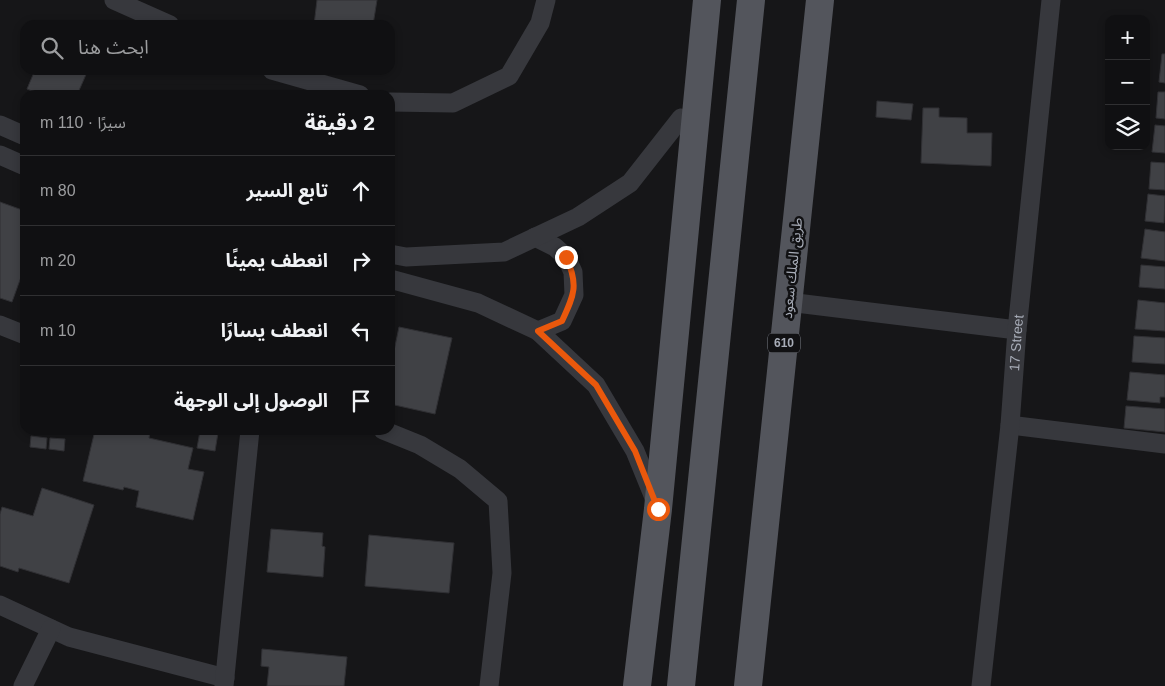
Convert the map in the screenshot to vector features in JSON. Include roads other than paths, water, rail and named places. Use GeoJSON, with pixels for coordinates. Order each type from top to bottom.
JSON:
{"type":"FeatureCollection","features":[{"type":"Feature","properties":{"kind":"main road"},"geometry":{"type":"LineString","coordinates":[[637,686],[658,509],[707,0]]}},
{"type":"Feature","properties":{"kind":"main road"},"geometry":{"type":"LineString","coordinates":[[680,686],[751,0]]}},
{"type":"Feature","properties":{"kind":"main road","name":"طريق الملك سعود"},"geometry":{"type":"LineString","coordinates":[[748,686],[820,0]]}},
{"type":"Feature","properties":{"kind":"street"},"geometry":{"type":"LineString","coordinates":[[114,0],[159,20]]}},
{"type":"Feature","properties":{"kind":"street"},"geometry":{"type":"LineString","coordinates":[[395,102],[453,103],[509,76],[540,23],[546,0]]}},
{"type":"Feature","properties":{"kind":"street","name":"17 Street"},"geometry":{"type":"LineString","coordinates":[[981,686],[1010,425],[1016,330],[1051,0]]}},
{"type":"Feature","properties":{"kind":"street"},"geometry":{"type":"LineString","coordinates":[[290,75],[342,90]]}},
{"type":"Feature","properties":{"kind":"street"},"geometry":{"type":"LineString","coordinates":[[395,255],[406,257],[504,252],[578,217],[630,183],[680,118]]}},
{"type":"Feature","properties":{"kind":"street"},"geometry":{"type":"LineString","coordinates":[[0,125],[20,134]]}},
{"type":"Feature","properties":{"kind":"street"},"geometry":{"type":"LineString","coordinates":[[0,154],[20,164]]}},
{"type":"Feature","properties":{"kind":"street"},"geometry":{"type":"LineString","coordinates":[[535,237],[555,247],[566,257],[573,272],[574,295],[562,321],[538,331]]}},
{"type":"Feature","properties":{"kind":"street"},"geometry":{"type":"LineString","coordinates":[[395,280],[478,303],[538,331],[596,385],[635,451],[658,509]]}},
{"type":"Feature","properties":{"kind":"street"},"geometry":{"type":"LineString","coordinates":[[788,302],[1016,330]]}},
{"type":"Feature","properties":{"kind":"street"},"geometry":{"type":"LineString","coordinates":[[0,325],[20,333]]}},
{"type":"Feature","properties":{"kind":"street"},"geometry":{"type":"LineString","coordinates":[[1010,425],[1165,444]]}},
{"type":"Feature","properties":{"kind":"street"},"geometry":{"type":"LineString","coordinates":[[0,605],[69,637],[225,682],[250,435]]}},
{"type":"Feature","properties":{"kind":"street"},"geometry":{"type":"LineString","coordinates":[[395,435],[420,445],[460,469],[498,501],[502,573],[489,686]]}},
{"type":"Feature","properties":{"kind":"street"},"geometry":{"type":"LineString","coordinates":[[23,686],[51,629]]}}]}
